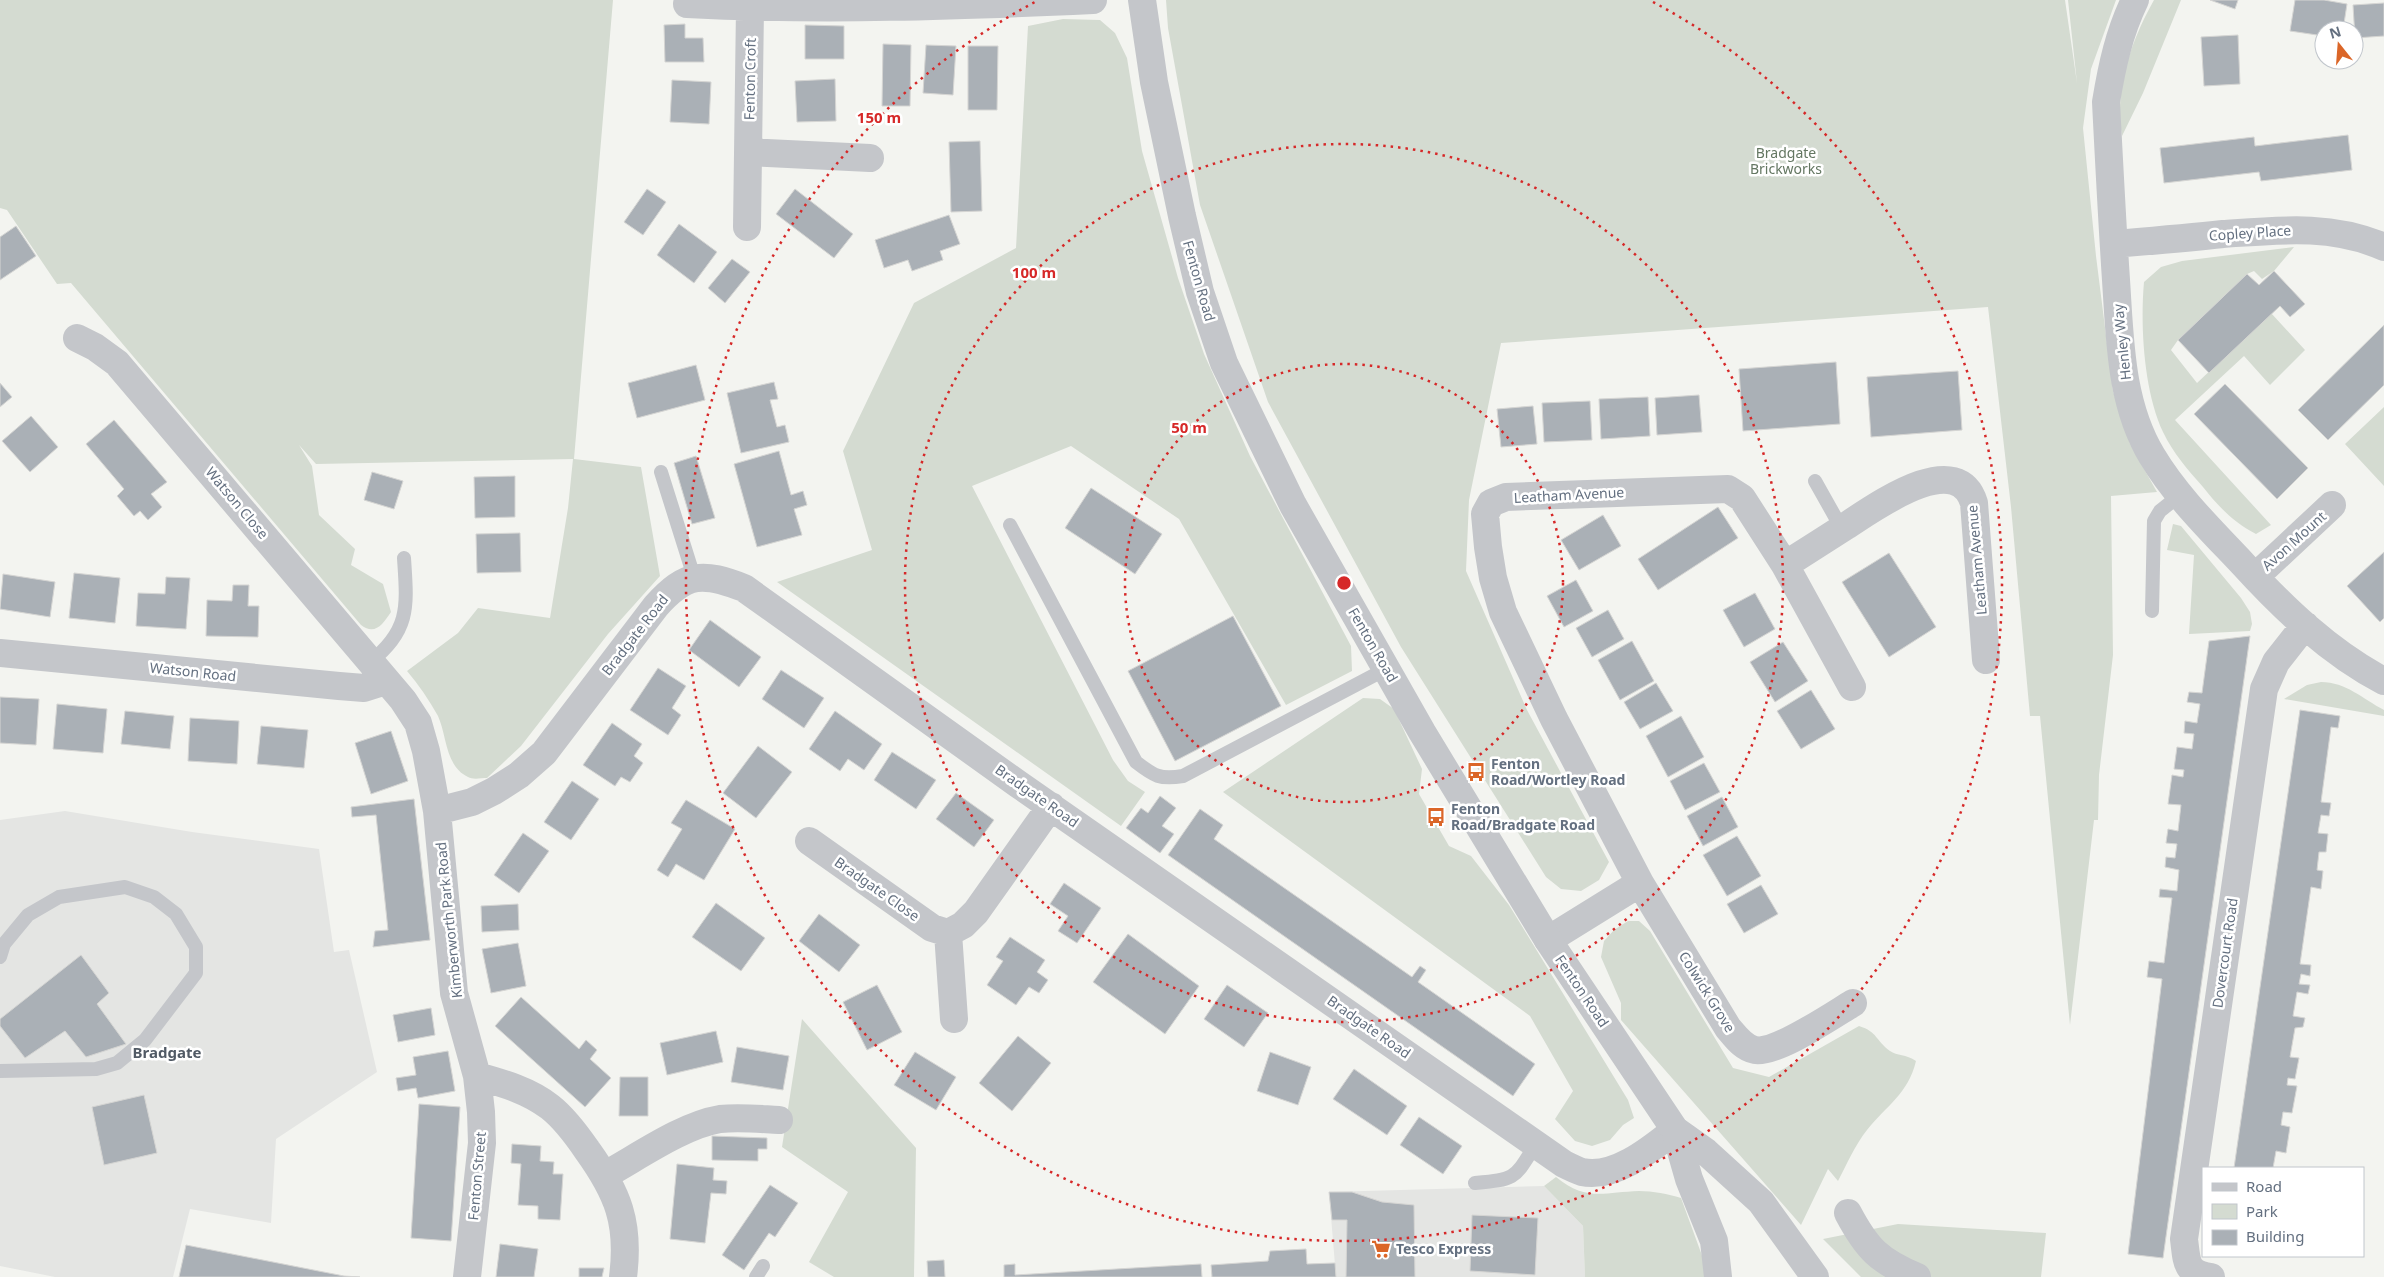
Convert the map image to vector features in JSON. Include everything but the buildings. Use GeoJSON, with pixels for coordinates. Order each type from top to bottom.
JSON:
{"type":"FeatureCollection","features":[{"type":"Feature","properties":{"kind":"street"},"geometry":{"type":"LineString","coordinates":[[687,4],[750,7],[930,8],[1093,0]]}},
{"type":"Feature","properties":{"kind":"street","name":"Fenton Road"},"geometry":{"type":"LineString","coordinates":[[1142,0],[1154,82],[1182,216],[1200,292],[1224,363],[1293,504],[1386,669],[1548,940],[1675,1130],[1689,1179],[1714,1241],[1718,1277]]}},
{"type":"Feature","properties":{"kind":"street","name":"Henley Way"},"geometry":{"type":"LineString","coordinates":[[2135,0],[2124,22],[2112,64],[2106,102],[2122,369],[2134,414],[2152,455],[2180,495],[2255,577],[2305,625],[2355,665],[2384,680]]}},
{"type":"Feature","properties":{"kind":"street","name":"Fenton Croft"},"geometry":{"type":"LineString","coordinates":[[747,227],[750,7]]}},
{"type":"Feature","properties":{"kind":"street"},"geometry":{"type":"LineString","coordinates":[[749,152],[870,158]]}},
{"type":"Feature","properties":{"kind":"street","name":"Copley Place"},"geometry":{"type":"LineString","coordinates":[[2114,244],[2302,229],[2344,233],[2384,247]]}},
{"type":"Feature","properties":{"kind":"street","name":"Watson Close"},"geometry":{"type":"LineString","coordinates":[[78,338],[117,362],[378,671]]}},
{"type":"Feature","properties":{"kind":"street","name":"Leatham Avenue"},"geometry":{"type":"LineString","coordinates":[[1784,565],[1898,492],[1924,483],[1944,480],[1963,485],[1971,493],[1974,503],[1986,660]]}},
{"type":"Feature","properties":{"kind":"street","name":"Leatham Avenue"},"geometry":{"type":"LineString","coordinates":[[1640,883],[1554,719],[1503,612],[1493,578],[1485,514],[1491,503],[1506,497],[1728,489],[1742,498],[1784,565],[1852,687]]}},
{"type":"Feature","properties":{"kind":"street","name":"Avon Mount"},"geometry":{"type":"LineString","coordinates":[[2255,577],[2332,505]]}},
{"type":"Feature","properties":{"kind":"street","name":"Bradgate Road"},"geometry":{"type":"LineString","coordinates":[[438,811],[472,802],[519,775],[544,753],[656,606],[672,588],[694,577],[718,578],[744,588],[1051,806],[1564,1164],[1583,1172],[1601,1171],[1621,1166],[1647,1153],[1675,1130]]}},
{"type":"Feature","properties":{"kind":"street","name":"Dovercourt Road"},"geometry":{"type":"LineString","coordinates":[[2211,1277],[2196,1275],[2186,1260],[2184,1239],[2264,689],[2276,662],[2305,625]]}},
{"type":"Feature","properties":{"kind":"street","name":"Watson Road"},"geometry":{"type":"LineString","coordinates":[[0,653],[364,688],[378,671]]}},
{"type":"Feature","properties":{"kind":"street","name":"Kimberworth Park Road"},"geometry":{"type":"LineString","coordinates":[[378,671],[403,700],[418,723],[426,751],[438,811],[454,993],[476,1076]]}},
{"type":"Feature","properties":{"kind":"street"},"geometry":{"type":"LineString","coordinates":[[954,1019],[948,933],[963,925],[976,912],[1051,806]]}},
{"type":"Feature","properties":{"kind":"street","name":"Bradgate Close"},"geometry":{"type":"LineString","coordinates":[[809,841],[932,928],[948,933]]}},
{"type":"Feature","properties":{"kind":"street"},"geometry":{"type":"LineString","coordinates":[[1548,940],[1640,883]]}},
{"type":"Feature","properties":{"kind":"street","name":"Colwick Grove"},"geometry":{"type":"LineString","coordinates":[[1640,883],[1728,1028],[1745,1046],[1755,1050],[1774,1049],[1853,1003]]}},
{"type":"Feature","properties":{"kind":"street"},"geometry":{"type":"LineString","coordinates":[[476,1076],[501,1082],[529,1094],[550,1107],[574,1131],[605,1175],[618,1200],[624,1230],[623,1277]]}},
{"type":"Feature","properties":{"kind":"street","name":"Fenton Street"},"geometry":{"type":"LineString","coordinates":[[467,1277],[482,1143],[481,1112],[476,1076]]}},
{"type":"Feature","properties":{"kind":"street"},"geometry":{"type":"LineString","coordinates":[[605,1175],[701,1125],[719,1120],[738,1118],[779,1120]]}},
{"type":"Feature","properties":{"kind":"street","name":"Fenton Road"},"geometry":{"type":"LineString","coordinates":[[1675,1130],[1706,1152],[1761,1202],[1815,1277]]}},
{"type":"Feature","properties":{"kind":"street"},"geometry":{"type":"LineString","coordinates":[[1848,1213],[1872,1252],[1895,1268],[1917,1277]]}},
{"type":"Feature","properties":{"kind":"lane"},"geometry":{"type":"LineString","coordinates":[[662,472],[694,577]]}},
{"type":"Feature","properties":{"kind":"lane"},"geometry":{"type":"LineString","coordinates":[[1815,481],[1842,529]]}},
{"type":"Feature","properties":{"kind":"lane"},"geometry":{"type":"LineString","coordinates":[[2152,611],[2154,521],[2160,510],[2180,495]]}},
{"type":"Feature","properties":{"kind":"lane"},"geometry":{"type":"LineString","coordinates":[[1010,526],[1136,762],[1151,774],[1166,779],[1183,776],[1386,669]]}},
{"type":"Feature","properties":{"kind":"lane"},"geometry":{"type":"LineString","coordinates":[[378,671],[387,649],[404,619],[406,597],[404,558]]}},
{"type":"Feature","properties":{"kind":"lane"},"geometry":{"type":"LineString","coordinates":[[0,957],[4,944],[28,915],[59,897],[125,887],[154,897],[176,914],[196,947],[196,973],[145,1040],[117,1063],[96,1069],[0,1071]]}},
{"type":"Feature","properties":{"kind":"lane"},"geometry":{"type":"LineString","coordinates":[[1475,1183],[1505,1180],[1519,1173],[1536,1144]]}},
{"type":"Feature","properties":{"kind":"shaded area"},"geometry":{"type":"Polygon","coordinates":[[[65,811],[192,832],[319,849],[334,952],[349,950],[377,1072],[276,1139],[271,1223],[190,1209],[173,1277],[55,1277],[0,1266],[0,820],[65,811]]]}},
{"type":"Feature","properties":{"kind":"shaded area"},"geometry":{"type":"Polygon","coordinates":[[[1544,1186],[1583,1226],[1585,1277],[1336,1277],[1329,1192],[1544,1186]]]}},
{"type":"Feature","properties":{"kind":"green space"},"geometry":{"type":"Polygon","coordinates":[[[0,0],[613,0],[574,459],[641,467],[660,576],[608,634],[521,746],[487,778],[470,778],[460,772],[455,766],[438,716],[424,693],[407,671],[458,633],[478,608],[550,618],[568,508],[573,459],[316,464],[299,445],[312,466],[319,515],[355,549],[351,565],[383,584],[391,612],[382,624],[375,629],[366,628],[361,625],[71,283],[57,284],[7,210],[0,208],[0,0]]]}},
{"type":"Feature","properties":{"kind":"green space","name":"Bradgate Brickworks"},"geometry":{"type":"Polygon","coordinates":[[[1166,0],[2065,0],[2077,83],[2068,0],[2116,0],[2091,69],[2083,128],[2096,256],[2113,391],[2130,444],[2157,492],[2111,496],[2113,655],[2099,775],[2098,820],[2094,820],[2070,1025],[2040,716],[2030,716],[2011,507],[1988,307],[1501,343],[1469,500],[1466,571],[1527,710],[1609,862],[1599,880],[1581,891],[1561,889],[1546,877],[1401,647],[1268,402],[1200,205],[1168,28],[1166,0]]]}},
{"type":"Feature","properties":{"kind":"green space"},"geometry":{"type":"Polygon","coordinates":[[[2154,0],[2181,0],[2143,93],[2122,136],[2120,101],[2126,66],[2138,32],[2154,0]]]}},
{"type":"Feature","properties":{"kind":"green space"},"geometry":{"type":"Polygon","coordinates":[[[1063,19],[1100,20],[1115,33],[1127,58],[1142,151],[1178,278],[1204,354],[1250,456],[1351,646],[1352,671],[1286,705],[1179,519],[1071,446],[972,486],[1113,760],[1128,781],[1145,792],[1121,826],[777,582],[872,550],[843,451],[914,303],[1016,248],[1028,26],[1063,19]]]}},
{"type":"Feature","properties":{"kind":"green space"},"geometry":{"type":"Polygon","coordinates":[[[2294,247],[2274,271],[2262,279],[2254,271],[2247,274],[2178,340],[2171,350],[2197,383],[2271,313],[2305,350],[2270,385],[2244,356],[2175,420],[2271,525],[2256,534],[2227,514],[2215,501],[2181,461],[2163,432],[2151,398],[2145,358],[2143,338],[2144,282],[2161,267],[2182,261],[2294,247]]]}},
{"type":"Feature","properties":{"kind":"green space"},"geometry":{"type":"Polygon","coordinates":[[[2384,407],[2384,486],[2345,444],[2384,407]]]}},
{"type":"Feature","properties":{"kind":"green space"},"geometry":{"type":"Polygon","coordinates":[[[2173,524],[2181,526],[2241,598],[2250,612],[2252,624],[2250,631],[2189,634],[2194,555],[2167,550],[2173,524]]]}},
{"type":"Feature","properties":{"kind":"green space"},"geometry":{"type":"Polygon","coordinates":[[[2321,682],[2338,685],[2354,692],[2384,710],[2384,716],[2284,699],[2307,685],[2321,682]]]}},
{"type":"Feature","properties":{"kind":"green space"},"geometry":{"type":"Polygon","coordinates":[[[1363,698],[1380,699],[1394,709],[1422,769],[1419,794],[1449,846],[1471,856],[1509,905],[1628,1100],[1634,1118],[1623,1125],[1610,1140],[1592,1146],[1575,1141],[1555,1119],[1573,1091],[1530,1016],[1223,792],[1363,698]]]}},
{"type":"Feature","properties":{"kind":"green space"},"geometry":{"type":"Polygon","coordinates":[[[1628,921],[1639,921],[1650,931],[1733,1068],[1769,1077],[1859,1026],[1870,1031],[1890,1051],[1916,1061],[1908,1082],[1863,1136],[1838,1181],[1828,1169],[1801,1225],[1621,1020],[1621,1003],[1601,957],[1604,941],[1614,930],[1628,921]]]}},
{"type":"Feature","properties":{"kind":"green space"},"geometry":{"type":"Polygon","coordinates":[[[802,1019],[916,1148],[914,1277],[834,1277],[809,1262],[848,1192],[782,1147],[802,1019]]]}},
{"type":"Feature","properties":{"kind":"green space"},"geometry":{"type":"Polygon","coordinates":[[[1556,1177],[1567,1185],[1586,1193],[1605,1194],[1644,1191],[1681,1198],[1704,1261],[1706,1277],[1585,1277],[1583,1226],[1544,1186],[1556,1177]]]}},
{"type":"Feature","properties":{"kind":"green space"},"geometry":{"type":"Polygon","coordinates":[[[1898,1224],[2046,1233],[2041,1277],[1861,1277],[1823,1239],[1898,1224]]]}},
{"type":"Feature","properties":{"kind":"place","name":"Fenton Road/Wortley Road"},"geometry":{"type":"Point","coordinates":[1476,772]}},
{"type":"Feature","properties":{"kind":"place","name":"Fenton Road/Bradgate Road"},"geometry":{"type":"Point","coordinates":[1436,817]}},
{"type":"Feature","properties":{"kind":"place","name":"Tesco Express"},"geometry":{"type":"Point","coordinates":[1381,1249]}},
{"type":"Feature","properties":{"kind":"district","name":"Bradgate"},"geometry":{"type":"Point","coordinates":[167,1053]}}]}
